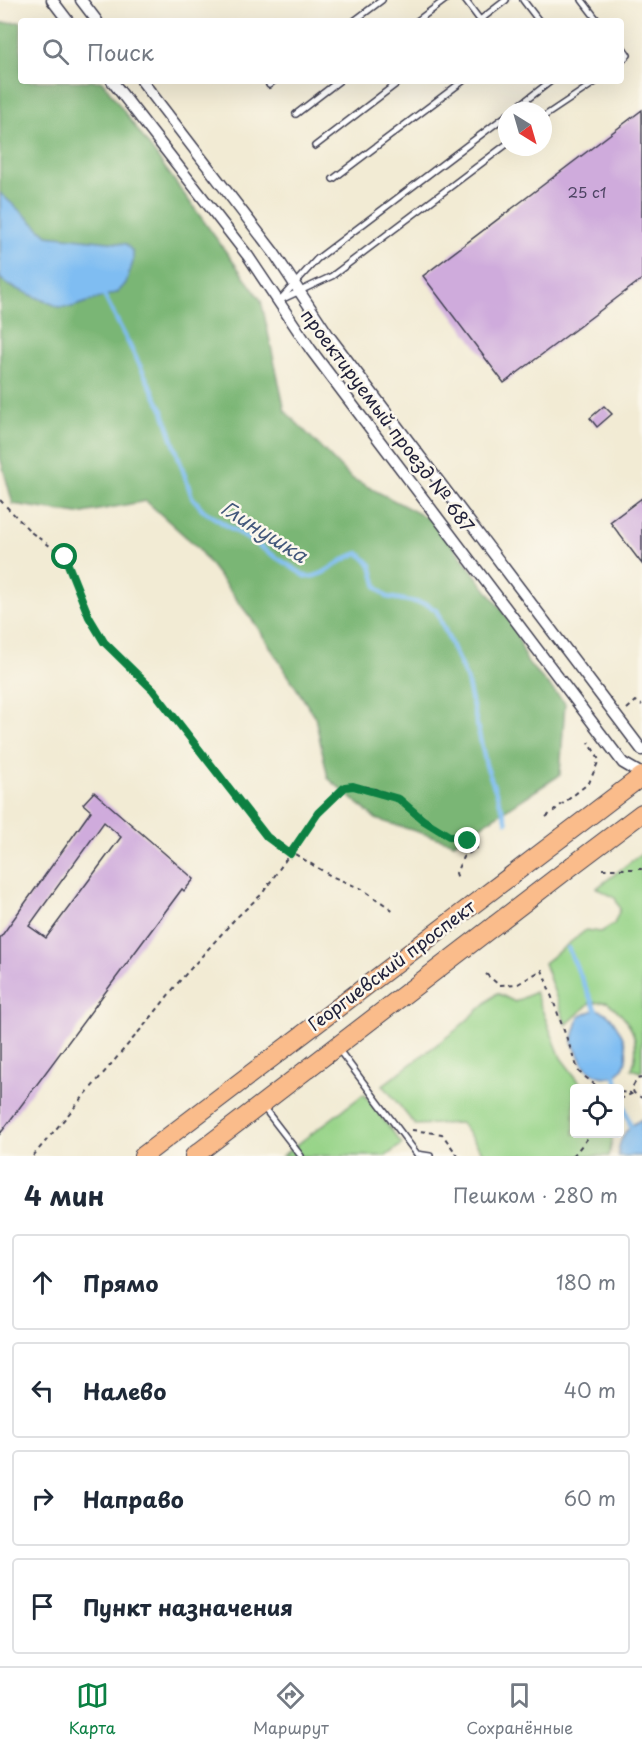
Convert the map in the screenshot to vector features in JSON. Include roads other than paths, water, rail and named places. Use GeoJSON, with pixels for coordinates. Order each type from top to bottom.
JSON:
{"type":"FeatureCollection","features":[{"type":"Feature","properties":{"kind":"main road","name":"Георгиевский проспект"},"geometry":{"type":"LineString","coordinates":[[143,1156],[642,775]]}},
{"type":"Feature","properties":{"kind":"main road","name":"Георгиевский проспект"},"geometry":{"type":"LineString","coordinates":[[194,1156],[642,813]]}},
{"type":"Feature","properties":{"kind":"street"},"geometry":{"type":"LineString","coordinates":[[52,0],[66,18]]}},
{"type":"Feature","properties":{"kind":"street"},"geometry":{"type":"LineString","coordinates":[[81,0],[95,18]]}},
{"type":"Feature","properties":{"kind":"street","name":"проектируемый проезд № 687"},"geometry":{"type":"LineString","coordinates":[[114,84],[248,256],[311,350],[623,763],[642,775]]}},
{"type":"Feature","properties":{"kind":"street","name":"проектируемый проезд № 687"},"geometry":{"type":"LineString","coordinates":[[144,84],[274,253],[329,336],[642,750]]}},
{"type":"Feature","properties":{"kind":"lane"},"geometry":{"type":"LineString","coordinates":[[358,18],[382,0]]}},
{"type":"Feature","properties":{"kind":"lane"},"geometry":{"type":"LineString","coordinates":[[421,18],[445,0]]}},
{"type":"Feature","properties":{"kind":"lane"},"geometry":{"type":"LineString","coordinates":[[465,0],[478,18]]}},
{"type":"Feature","properties":{"kind":"lane"},"geometry":{"type":"LineString","coordinates":[[482,18],[506,0]]}},
{"type":"Feature","properties":{"kind":"lane"},"geometry":{"type":"LineString","coordinates":[[523,0],[537,18]]}},
{"type":"Feature","properties":{"kind":"lane"},"geometry":{"type":"LineString","coordinates":[[582,0],[596,18]]}},
{"type":"Feature","properties":{"kind":"lane"},"geometry":{"type":"LineString","coordinates":[[296,114],[335,84]]}},
{"type":"Feature","properties":{"kind":"lane"},"geometry":{"type":"LineString","coordinates":[[315,146],[396,84]]}},
{"type":"Feature","properties":{"kind":"lane"},"geometry":{"type":"LineString","coordinates":[[333,179],[459,84]]}},
{"type":"Feature","properties":{"kind":"lane"},"geometry":{"type":"LineString","coordinates":[[524,102],[547,84]]}},
{"type":"Feature","properties":{"kind":"lane"},"geometry":{"type":"LineString","coordinates":[[552,111],[592,84]]}},
{"type":"Feature","properties":{"kind":"lane"},"geometry":{"type":"LineString","coordinates":[[297,288],[317,259],[498,122]]}},
{"type":"Feature","properties":{"kind":"lane"},"geometry":{"type":"LineString","coordinates":[[279,301],[297,288],[332,276],[498,151]]}},
{"type":"Feature","properties":{"kind":"lane"},"geometry":{"type":"LineString","coordinates":[[336,1047],[398,1128],[415,1155],[430,1156]]}},
{"type":"Feature","properties":{"kind":"lane"},"geometry":{"type":"LineString","coordinates":[[261,1104],[301,1156]]}},
{"type":"Feature","properties":{"kind":"water"},"geometry":{"type":"Polygon","coordinates":[[[0,193],[47,235],[126,244],[133,252],[133,262],[126,283],[118,292],[72,307],[59,307],[8,285],[0,278],[0,193]]]}},
{"type":"Feature","properties":{"kind":"water"},"geometry":{"type":"Polygon","coordinates":[[[596,1009],[610,1016],[625,1044],[624,1066],[611,1076],[602,1076],[592,1072],[583,1064],[572,1042],[579,1017],[596,1009]]]}},
{"type":"Feature","properties":{"kind":"water"},"geometry":{"type":"Polygon","coordinates":[[[642,1119],[642,1156],[618,1156],[624,1134],[642,1119]]]}},
{"type":"Feature","properties":{"kind":"waterway","name":"Глинушка"},"geometry":{"type":"LineString","coordinates":[[104,295],[163,411],[192,497],[204,511],[307,577],[321,574],[359,553],[371,565],[377,587],[387,597],[426,604],[436,610],[467,680],[486,765],[507,822]]}},
{"type":"Feature","properties":{"kind":"waterway","name":"Глинушка"},"geometry":{"type":"LineString","coordinates":[[568,948],[597,1013]]}},
{"type":"Feature","properties":{"kind":"waterway","name":"Глинушка"},"geometry":{"type":"LineString","coordinates":[[613,1070],[618,1084]]}},
{"type":"Feature","properties":{"kind":"waterway","name":"Глинушка"},"geometry":{"type":"LineString","coordinates":[[624,1106],[632,1130]]}}]}
